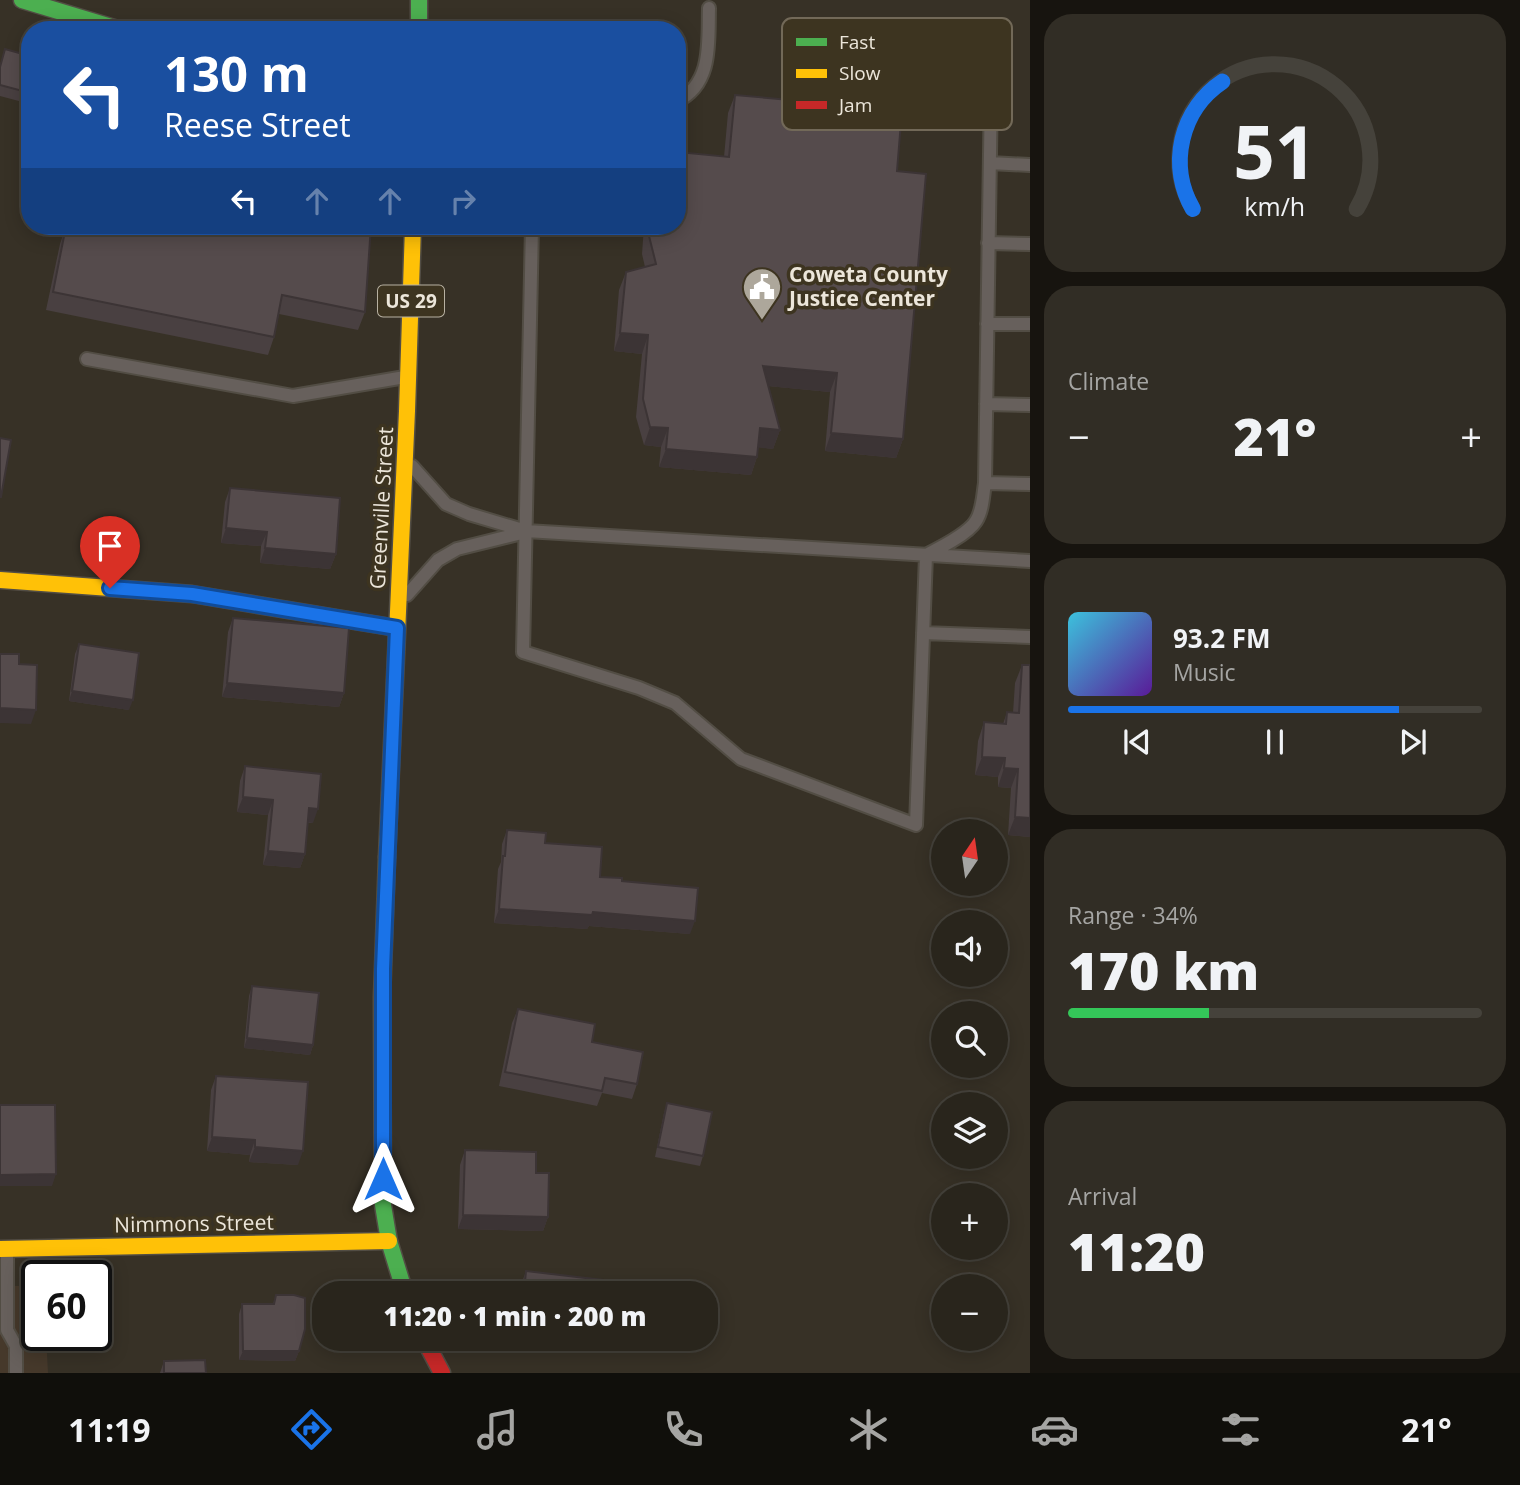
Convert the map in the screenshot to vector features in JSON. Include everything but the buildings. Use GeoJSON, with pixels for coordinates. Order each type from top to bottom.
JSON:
{"type":"FeatureCollection","features":[{"type":"Feature","properties":{"kind":"main road"},"geometry":{"type":"LineString","coordinates":[[22,0],[91,21]]}},
{"type":"Feature","properties":{"kind":"main road"},"geometry":{"type":"LineString","coordinates":[[419,0],[419,21]]}},
{"type":"Feature","properties":{"kind":"main road","name":"Greenville Street"},"geometry":{"type":"LineString","coordinates":[[401,1281],[389,1241],[383,1206],[383,969],[413,235]]}},
{"type":"Feature","properties":{"kind":"main road"},"geometry":{"type":"LineString","coordinates":[[0,580],[192,594],[397,628]]}},
{"type":"Feature","properties":{"kind":"main road","name":"Nimmons Street"},"geometry":{"type":"LineString","coordinates":[[3,1249],[389,1241]]}},
{"type":"Feature","properties":{"kind":"main road"},"geometry":{"type":"LineString","coordinates":[[430,1351],[442,1373]]}},
{"type":"Feature","properties":{"kind":"lane"},"geometry":{"type":"LineString","coordinates":[[686,96],[699,84],[707,62],[709,8]]}},
{"type":"Feature","properties":{"kind":"lane"},"geometry":{"type":"LineString","coordinates":[[926,555],[951,542],[976,522],[982,506],[985,483],[990,130]]}},
{"type":"Feature","properties":{"kind":"lane"},"geometry":{"type":"LineString","coordinates":[[990,163],[1030,164]]}},
{"type":"Feature","properties":{"kind":"lane"},"geometry":{"type":"LineString","coordinates":[[532,235],[523,652],[639,688],[675,703],[741,759],[916,825],[926,555]]}},
{"type":"Feature","properties":{"kind":"lane"},"geometry":{"type":"LineString","coordinates":[[988,243],[1030,244]]}},
{"type":"Feature","properties":{"kind":"lane"},"geometry":{"type":"LineString","coordinates":[[987,324],[1030,324]]}},
{"type":"Feature","properties":{"kind":"lane"},"geometry":{"type":"LineString","coordinates":[[87,359],[293,396],[409,376]]}},
{"type":"Feature","properties":{"kind":"lane"},"geometry":{"type":"LineString","coordinates":[[986,404],[1030,405]]}},
{"type":"Feature","properties":{"kind":"lane"},"geometry":{"type":"LineString","coordinates":[[405,458],[446,504],[526,531],[1030,561]]}},
{"type":"Feature","properties":{"kind":"lane"},"geometry":{"type":"LineString","coordinates":[[985,483],[1030,484]]}},
{"type":"Feature","properties":{"kind":"lane"},"geometry":{"type":"LineString","coordinates":[[398,605],[438,560],[457,549],[526,531]]}},
{"type":"Feature","properties":{"kind":"lane"},"geometry":{"type":"LineString","coordinates":[[923,633],[1030,637]]}},
{"type":"Feature","properties":{"kind":"lane"},"geometry":{"type":"LineString","coordinates":[[3,1249],[4,1330],[16,1346],[16,1373]]}},
{"type":"Feature","properties":{"kind":"shaded area"},"geometry":{"type":"Polygon","coordinates":[[[0,1286],[21,1286],[21,1351],[47,1351],[48,1373],[0,1373],[0,1286]]]}},
{"type":"Feature","properties":{"kind":"traffic: fast"},"geometry":{"type":"LineString","coordinates":[[22,0],[91,21]]}},
{"type":"Feature","properties":{"kind":"traffic: fast"},"geometry":{"type":"LineString","coordinates":[[419,0],[419,21]]}},
{"type":"Feature","properties":{"kind":"traffic: fast"},"geometry":{"type":"LineString","coordinates":[[387,857],[382,997],[383,1205],[389,1241],[401,1281]]}},
{"type":"Feature","properties":{"kind":"traffic: slow"},"geometry":{"type":"LineString","coordinates":[[387,857],[413,235]]}},
{"type":"Feature","properties":{"kind":"traffic: slow"},"geometry":{"type":"LineString","coordinates":[[0,580],[192,594],[397,628]]}},
{"type":"Feature","properties":{"kind":"traffic: slow"},"geometry":{"type":"LineString","coordinates":[[0,1249],[389,1241]]}},
{"type":"Feature","properties":{"kind":"traffic: jam"},"geometry":{"type":"LineString","coordinates":[[430,1351],[442,1373]]}},
{"type":"Feature","properties":{"kind":"place","name":"Coweta County Justice Center"},"geometry":{"type":"Point","coordinates":[762,321]}},
{"type":"Feature","properties":{"kind":"route"},"geometry":{"type":"LineString","coordinates":[[110,588],[192,594],[397,628],[383,969],[383,1179]]}}]}
